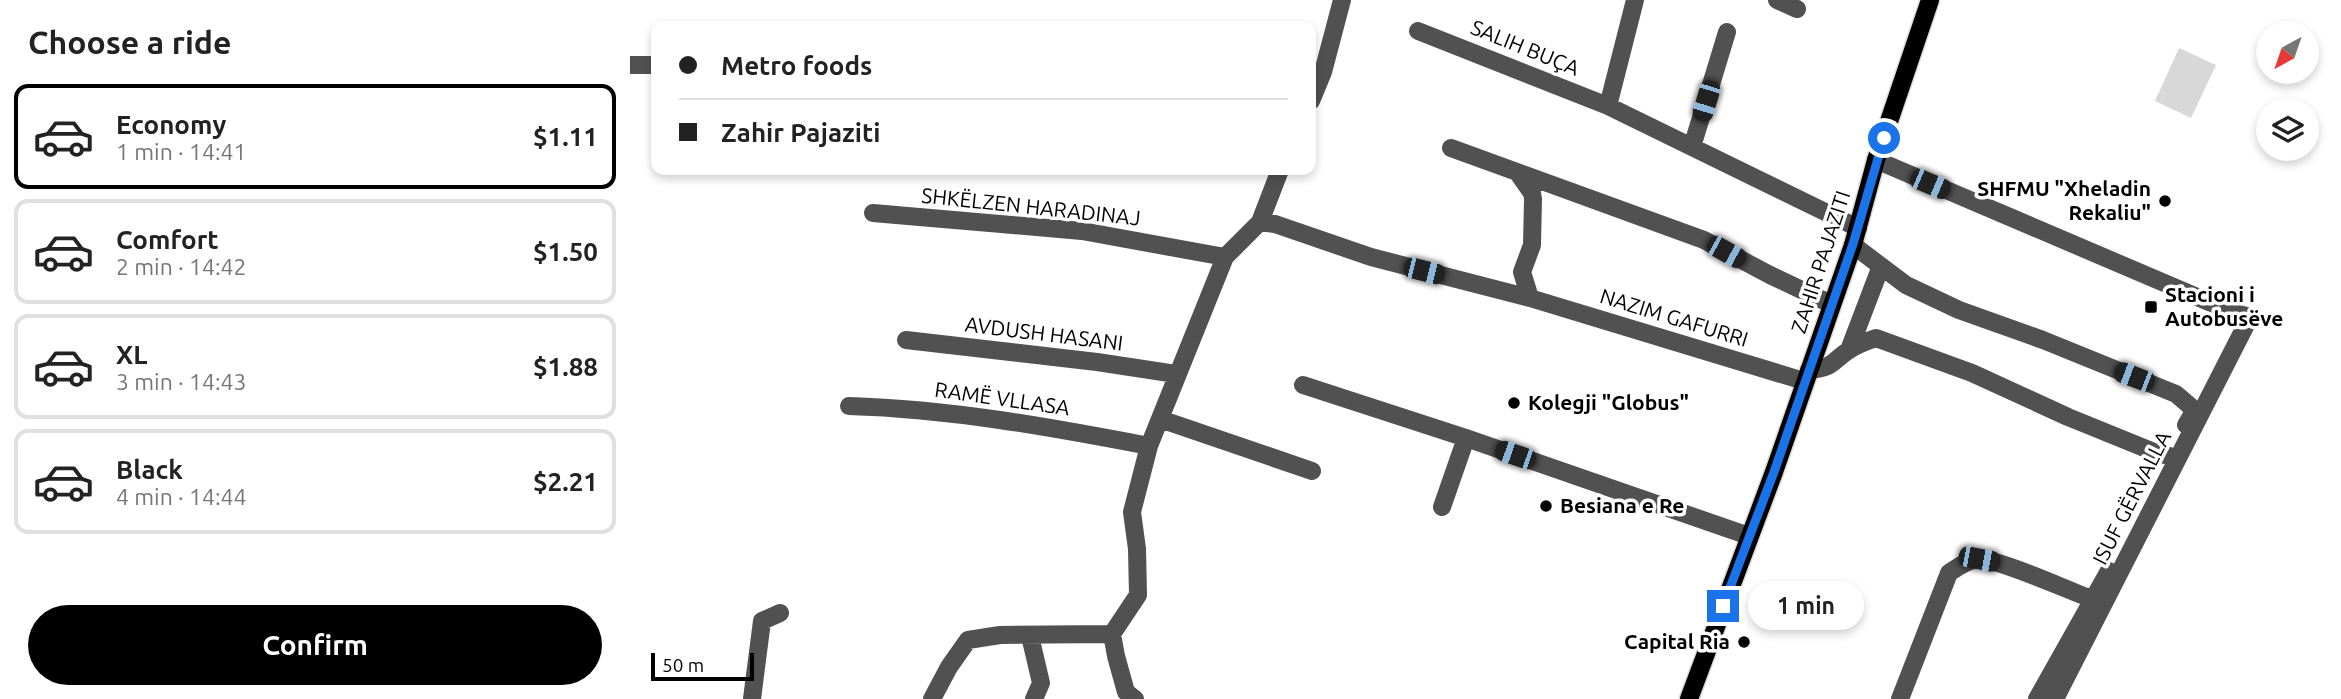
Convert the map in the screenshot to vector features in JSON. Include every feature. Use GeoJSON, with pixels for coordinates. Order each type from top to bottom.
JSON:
{"type":"FeatureCollection","features":[{"type":"Feature","properties":{"kind":"main road","name":"ZAHIR PAJAZITI"},"geometry":{"type":"LineString","coordinates":[[1689,699],[1774,472],[1855,236],[1930,0]]}},
{"type":"Feature","properties":{"kind":"street"},"geometry":{"type":"LineString","coordinates":[[1317,70],[1342,0]]}},
{"type":"Feature","properties":{"kind":"street"},"geometry":{"type":"LineString","coordinates":[[1608,106],[1634,0]]}},
{"type":"Feature","properties":{"kind":"street"},"geometry":{"type":"LineString","coordinates":[[1777,0],[1797,9]]}},
{"type":"Feature","properties":{"kind":"street","name":"SALIH BUÇA"},"geometry":{"type":"LineString","coordinates":[[1421,31],[1608,106],[1692,146],[1855,236],[1881,266],[1906,285],[1959,310],[2043,340],[2184,399],[2193,413],[2170,456]]}},
{"type":"Feature","properties":{"kind":"street"},"geometry":{"type":"LineString","coordinates":[[1692,146],[1727,32]]}},
{"type":"Feature","properties":{"kind":"street"},"geometry":{"type":"LineString","coordinates":[[630,65],[651,65]]}},
{"type":"Feature","properties":{"kind":"street"},"geometry":{"type":"LineString","coordinates":[[1451,148],[1704,240],[1831,304]]}},
{"type":"Feature","properties":{"kind":"street","name":"ISUF GËRVALLA"},"geometry":{"type":"LineString","coordinates":[[1877,160],[2218,306],[2250,317],[2055,699]]}},
{"type":"Feature","properties":{"kind":"street"},"geometry":{"type":"LineString","coordinates":[[1518,173],[1532,193],[1533,199],[1532,244],[1522,272],[1530,298]]}},
{"type":"Feature","properties":{"kind":"street"},"geometry":{"type":"LineString","coordinates":[[1135,699],[1126,692],[1112,634],[1138,595],[1137,549],[1132,512],[1149,446],[1225,257],[1260,222],[1278,175]]}},
{"type":"Feature","properties":{"kind":"street","name":"SHKËLZEN HARADINAJ"},"geometry":{"type":"LineString","coordinates":[[873,213],[1082,231],[1225,257]]}},
{"type":"Feature","properties":{"kind":"street","name":"NAZIM GAFURRI"},"geometry":{"type":"LineString","coordinates":[[1260,222],[1275,223],[1371,257],[1806,375]]}},
{"type":"Feature","properties":{"kind":"street"},"geometry":{"type":"LineString","coordinates":[[1849,350],[1881,266]]}},
{"type":"Feature","properties":{"kind":"street"},"geometry":{"type":"LineString","coordinates":[[1806,375],[1835,363],[1849,350],[1876,338],[1972,373],[2068,417],[2170,456],[2037,699]]}},
{"type":"Feature","properties":{"kind":"street","name":"AVDUSH HASANI"},"geometry":{"type":"LineString","coordinates":[[906,340],[1176,374]]}},
{"type":"Feature","properties":{"kind":"street"},"geometry":{"type":"LineString","coordinates":[[1303,385],[1749,536]]}},
{"type":"Feature","properties":{"kind":"street","name":"RAMË VLLASA"},"geometry":{"type":"LineString","coordinates":[[849,406],[962,415],[1149,446]]}},
{"type":"Feature","properties":{"kind":"street"},"geometry":{"type":"LineString","coordinates":[[1160,419],[1312,471]]}},
{"type":"Feature","properties":{"kind":"street"},"geometry":{"type":"LineString","coordinates":[[1442,507],[1466,438]]}},
{"type":"Feature","properties":{"kind":"street"},"geometry":{"type":"LineString","coordinates":[[1900,699],[1949,573],[1966,562],[1979,559],[1996,563],[2092,599]]}},
{"type":"Feature","properties":{"kind":"street"},"geometry":{"type":"LineString","coordinates":[[752,699],[762,621],[780,613]]}},
{"type":"Feature","properties":{"kind":"street"},"geometry":{"type":"LineString","coordinates":[[932,699],[949,667],[968,640],[1000,635],[1112,634]]}},
{"type":"Feature","properties":{"kind":"street"},"geometry":{"type":"LineString","coordinates":[[1030,636],[1041,683],[1034,699]]}},
{"type":"Feature","properties":{"kind":"shaded area"},"geometry":{"type":"Polygon","coordinates":[[[2179,48],[2216,65],[2191,118],[2155,101],[2179,48]]]}},
{"type":"Feature","properties":{"kind":"place","name":"SHFMU \"Xheladin Rekaliu\""},"geometry":{"type":"Point","coordinates":[2165,201]}},
{"type":"Feature","properties":{"kind":"place","name":"Stacioni i Autobusëve"},"geometry":{"type":"Point","coordinates":[2151,307]}},
{"type":"Feature","properties":{"kind":"place","name":"Kolegji \"Globus\""},"geometry":{"type":"Point","coordinates":[1514,403]}},
{"type":"Feature","properties":{"kind":"place","name":"Besiana e Re"},"geometry":{"type":"Point","coordinates":[1546,506]}},
{"type":"Feature","properties":{"kind":"place","name":"Capital Ria"},"geometry":{"type":"Point","coordinates":[1744,642]}},
{"type":"Feature","properties":{"kind":"route"},"geometry":{"type":"LineString","coordinates":[[1723,606],[1774,472],[1853,244],[1884,138]]}}]}
